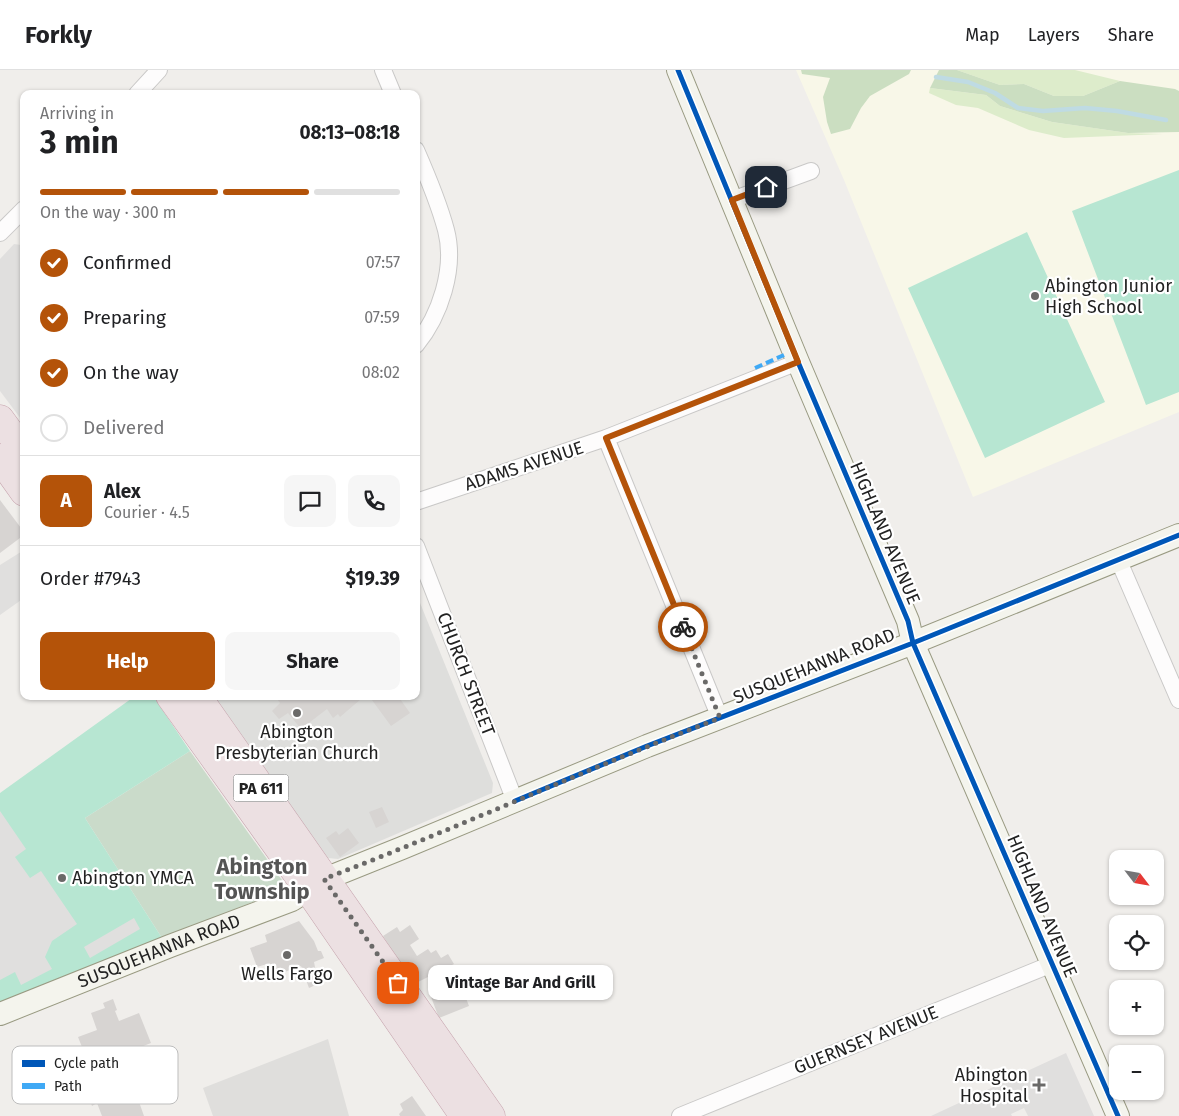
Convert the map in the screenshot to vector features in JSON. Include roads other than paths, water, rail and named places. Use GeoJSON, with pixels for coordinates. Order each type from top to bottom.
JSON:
{"type":"FeatureCollection","features":[{"type":"Feature","properties":{"kind":"highway"},"geometry":{"type":"LineString","coordinates":[[0,419],[20,446]]}},
{"type":"Feature","properties":{"kind":"highway"},"geometry":{"type":"LineString","coordinates":[[0,458],[20,486]]}},
{"type":"Feature","properties":{"kind":"highway","name":"PA 611"},"geometry":{"type":"LineString","coordinates":[[173,700],[316,884],[491,1116]]}},
{"type":"Feature","properties":{"kind":"highway","name":"PA 611"},"geometry":{"type":"LineString","coordinates":[[200,700],[464,1116]]}},
{"type":"Feature","properties":{"kind":"main road","name":"HIGHLAND AVENUE"},"geometry":{"type":"LineString","coordinates":[[678,70],[798,362],[908,621],[912,642],[1118,1116]]}},
{"type":"Feature","properties":{"kind":"main road","name":"SUSQUEHANNA ROAD"},"geometry":{"type":"LineString","coordinates":[[0,1014],[170,946],[292,900],[316,884],[647,746],[1179,535]]}},
{"type":"Feature","properties":{"kind":"street"},"geometry":{"type":"LineString","coordinates":[[141,90],[159,70]]}},
{"type":"Feature","properties":{"kind":"street"},"geometry":{"type":"LineString","coordinates":[[383,70],[391,90]]}},
{"type":"Feature","properties":{"kind":"street"},"geometry":{"type":"LineString","coordinates":[[420,161],[446,231],[449,255],[446,281],[434,319],[420,339]]}},
{"type":"Feature","properties":{"kind":"street"},"geometry":{"type":"LineString","coordinates":[[732,200],[810,170]]}},
{"type":"Feature","properties":{"kind":"street"},"geometry":{"type":"LineString","coordinates":[[0,233],[20,213]]}},
{"type":"Feature","properties":{"kind":"street","name":"ADAMS AVENUE"},"geometry":{"type":"LineString","coordinates":[[420,501],[606,438],[798,362]]}},
{"type":"Feature","properties":{"kind":"street"},"geometry":{"type":"LineString","coordinates":[[606,438],[720,718]]}},
{"type":"Feature","properties":{"kind":"street","name":"CHURCH STREET"},"geometry":{"type":"LineString","coordinates":[[420,556],[515,801]]}},
{"type":"Feature","properties":{"kind":"street"},"geometry":{"type":"LineString","coordinates":[[1118,559],[1179,700]]}},
{"type":"Feature","properties":{"kind":"street","name":"GUERNSEY AVENUE"},"geometry":{"type":"LineString","coordinates":[[680,1116],[1052,964]]}},
{"type":"Feature","properties":{"kind":"waterway"},"geometry":{"type":"LineString","coordinates":[[936,77],[968,82],[995,93],[1018,108],[1043,111],[1085,108],[1117,111],[1166,120]]}},
{"type":"Feature","properties":{"kind":"place","name":"Abington Junior High School"},"geometry":{"type":"Point","coordinates":[1035,296]}},
{"type":"Feature","properties":{"kind":"place","name":"Abington Presbyterian Church"},"geometry":{"type":"Point","coordinates":[297,713]}},
{"type":"Feature","properties":{"kind":"place","name":"Abington YMCA"},"geometry":{"type":"Point","coordinates":[62,878]}},
{"type":"Feature","properties":{"kind":"place","name":"Wells Fargo"},"geometry":{"type":"Point","coordinates":[287,955]}},
{"type":"Feature","properties":{"kind":"place","name":"Vintage Bar And Grill"},"geometry":{"type":"Point","coordinates":[398,983]}},
{"type":"Feature","properties":{"kind":"place","name":"Abington Hospital"},"geometry":{"type":"Point","coordinates":[1039,1085]}},
{"type":"Feature","properties":{"kind":"district","name":"Abington Township"},"geometry":{"type":"Point","coordinates":[262,878]}}]}
